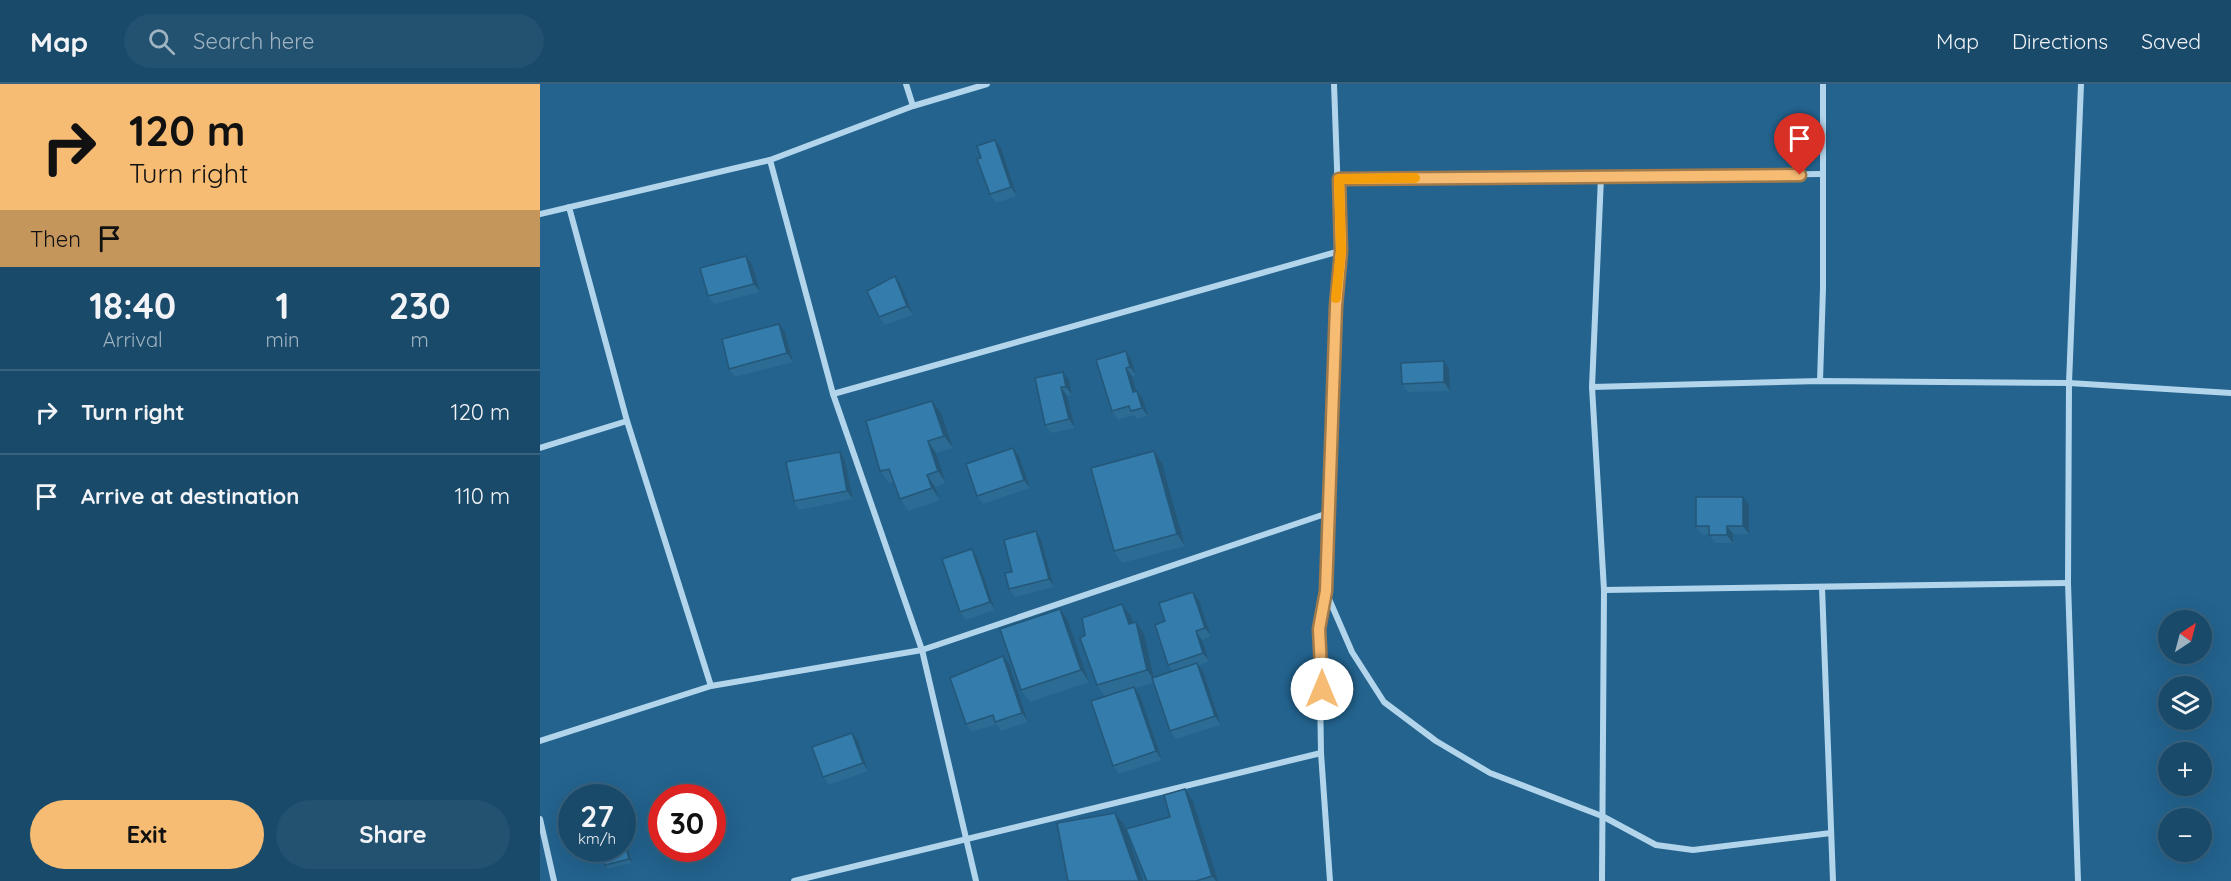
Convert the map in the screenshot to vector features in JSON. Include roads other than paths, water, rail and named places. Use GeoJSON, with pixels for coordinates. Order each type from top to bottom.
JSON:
{"type":"FeatureCollection","features":[{"type":"Feature","properties":{"kind":"street"},"geometry":{"type":"LineString","coordinates":[[906,84],[913,106]]}},
{"type":"Feature","properties":{"kind":"street"},"geometry":{"type":"LineString","coordinates":[[540,214],[770,160],[913,106],[987,84]]}},
{"type":"Feature","properties":{"kind":"street"},"geometry":{"type":"LineString","coordinates":[[1330,881],[1321,753],[1319,629],[1326,591],[1336,306],[1341,251],[1334,84]]}},
{"type":"Feature","properties":{"kind":"street"},"geometry":{"type":"LineString","coordinates":[[1820,381],[1823,288],[1823,84]]}},
{"type":"Feature","properties":{"kind":"street"},"geometry":{"type":"LineString","coordinates":[[2078,881],[2068,583],[2069,383],[2081,84]]}},
{"type":"Feature","properties":{"kind":"street"},"geometry":{"type":"LineString","coordinates":[[770,160],[833,394],[922,650],[976,881]]}},
{"type":"Feature","properties":{"kind":"street"},"geometry":{"type":"LineString","coordinates":[[1339,179],[1822,174]]}},
{"type":"Feature","properties":{"kind":"street"},"geometry":{"type":"LineString","coordinates":[[1601,177],[1592,387],[1604,590],[1602,881]]}},
{"type":"Feature","properties":{"kind":"street"},"geometry":{"type":"LineString","coordinates":[[569,207],[627,421],[711,686]]}},
{"type":"Feature","properties":{"kind":"street"},"geometry":{"type":"LineString","coordinates":[[833,394],[1341,251]]}},
{"type":"Feature","properties":{"kind":"street"},"geometry":{"type":"LineString","coordinates":[[1592,387],[1820,381],[2069,383],[2231,393]]}},
{"type":"Feature","properties":{"kind":"street"},"geometry":{"type":"LineString","coordinates":[[540,448],[627,421]]}},
{"type":"Feature","properties":{"kind":"street"},"geometry":{"type":"LineString","coordinates":[[540,741],[711,686],[922,650],[1328,513]]}},
{"type":"Feature","properties":{"kind":"street"},"geometry":{"type":"LineString","coordinates":[[1604,590],[2068,583]]}},
{"type":"Feature","properties":{"kind":"street"},"geometry":{"type":"LineString","coordinates":[[1822,587],[1833,881]]}},
{"type":"Feature","properties":{"kind":"street"},"geometry":{"type":"LineString","coordinates":[[1326,591],[1352,652],[1384,702],[1436,741],[1490,773],[1602,816],[1656,845],[1693,850],[1831,833]]}},
{"type":"Feature","properties":{"kind":"street"},"geometry":{"type":"LineString","coordinates":[[794,881],[966,837],[1321,753]]}},
{"type":"Feature","properties":{"kind":"street"},"geometry":{"type":"LineString","coordinates":[[540,819],[554,881]]}}]}
